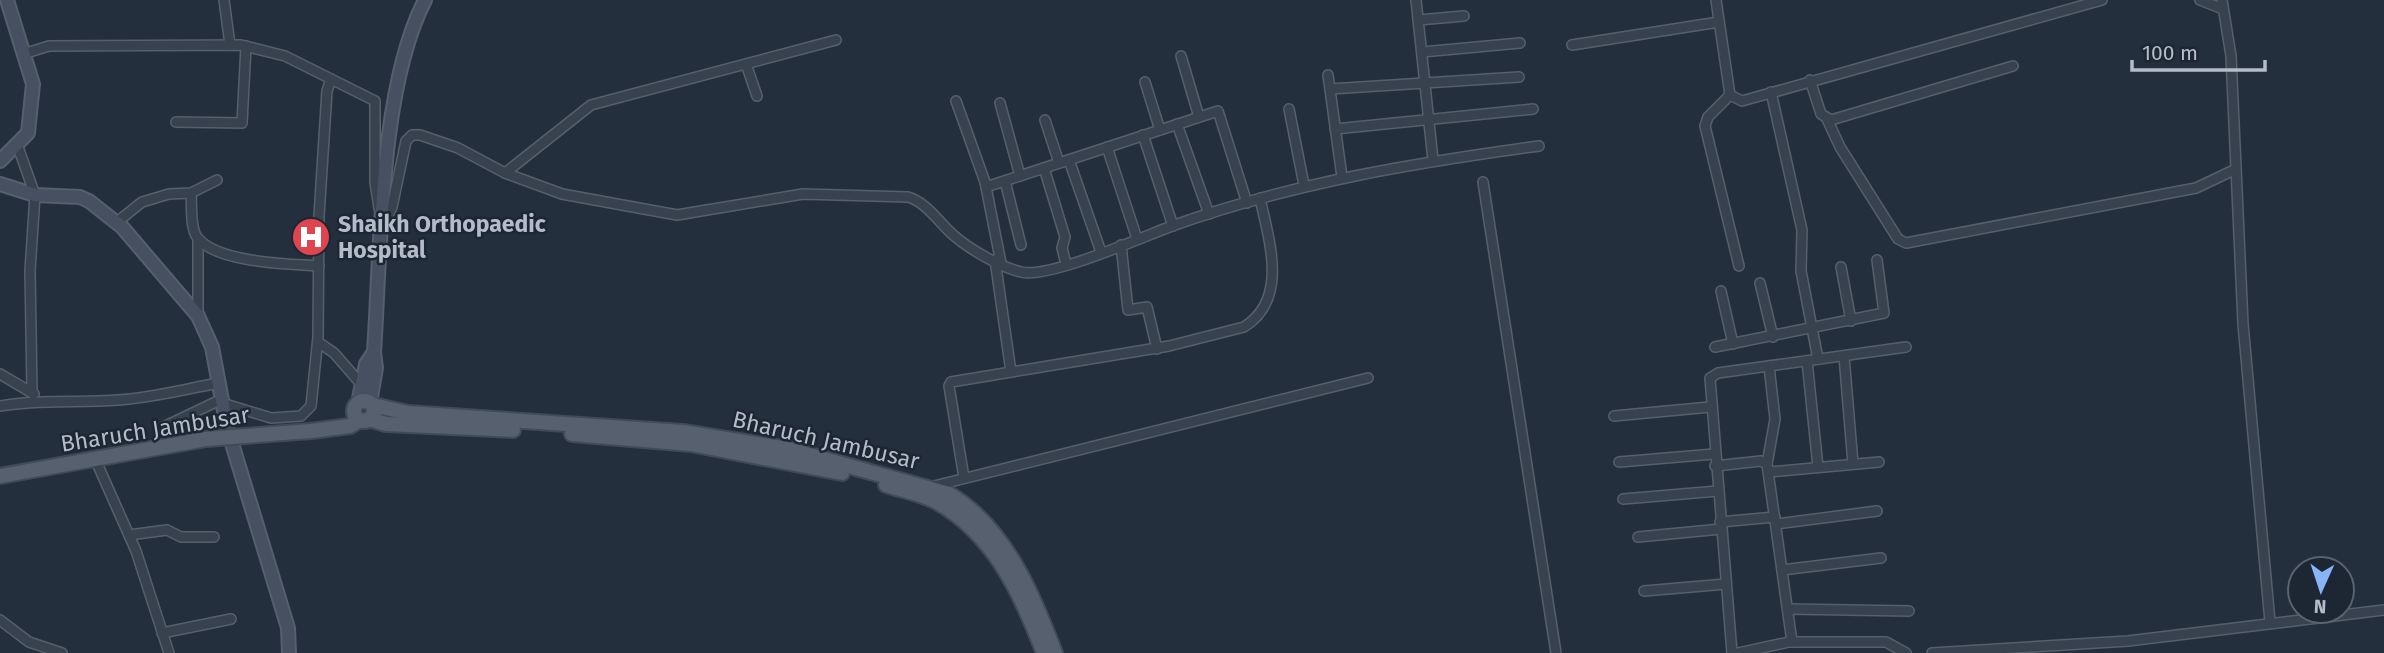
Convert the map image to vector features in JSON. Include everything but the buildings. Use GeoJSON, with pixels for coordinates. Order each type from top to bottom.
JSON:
{"type":"FeatureCollection","features":[{"type":"Feature","properties":{"kind":"main road","name":"Bharuch Jambusar"},"geometry":{"type":"LineString","coordinates":[[364,410],[386,424],[538,431],[691,444],[833,471],[944,499]]}},
{"type":"Feature","properties":{"kind":"main road","name":"Bharuch Jambusar"},"geometry":{"type":"LineString","coordinates":[[0,476],[96,461],[206,439],[314,430],[364,410],[682,432],[788,449],[929,488],[944,499],[996,553],[1021,595],[1045,650]]}},
{"type":"Feature","properties":{"kind":"street"},"geometry":{"type":"LineString","coordinates":[[0,161],[28,133],[33,84],[7,0]]}},
{"type":"Feature","properties":{"kind":"street"},"geometry":{"type":"LineString","coordinates":[[224,0],[230,45]]}},
{"type":"Feature","properties":{"kind":"street"},"geometry":{"type":"LineString","coordinates":[[364,410],[376,368],[374,352],[382,226],[397,89],[413,23],[425,0]]}},
{"type":"Feature","properties":{"kind":"street"},"geometry":{"type":"LineString","coordinates":[[1416,0],[1433,160]]}},
{"type":"Feature","properties":{"kind":"street"},"geometry":{"type":"LineString","coordinates":[[1716,0],[1730,95]]}},
{"type":"Feature","properties":{"kind":"street"},"geometry":{"type":"LineString","coordinates":[[1730,95],[1742,102],[1810,80],[2102,0]]}},
{"type":"Feature","properties":{"kind":"street"},"geometry":{"type":"LineString","coordinates":[[2200,0],[2222,5],[2231,56],[2234,170],[2243,324],[2270,622]]}},
{"type":"Feature","properties":{"kind":"street"},"geometry":{"type":"LineString","coordinates":[[1418,20],[1464,16]]}},
{"type":"Feature","properties":{"kind":"street"},"geometry":{"type":"LineString","coordinates":[[1572,45],[1719,22]]}},
{"type":"Feature","properties":{"kind":"street"},"geometry":{"type":"LineString","coordinates":[[507,171],[591,105],[836,40]]}},
{"type":"Feature","properties":{"kind":"street"},"geometry":{"type":"LineString","coordinates":[[1422,52],[1520,43]]}},
{"type":"Feature","properties":{"kind":"street"},"geometry":{"type":"LineString","coordinates":[[23,54],[49,46],[230,45],[280,54],[376,104],[374,182],[382,226]]}},
{"type":"Feature","properties":{"kind":"street"},"geometry":{"type":"LineString","coordinates":[[176,122],[242,123],[246,46]]}},
{"type":"Feature","properties":{"kind":"street"},"geometry":{"type":"LineString","coordinates":[[1181,56],[1199,117]]}},
{"type":"Feature","properties":{"kind":"street"},"geometry":{"type":"LineString","coordinates":[[746,64],[757,96]]}},
{"type":"Feature","properties":{"kind":"street"},"geometry":{"type":"LineString","coordinates":[[1827,120],[2013,66]]}},
{"type":"Feature","properties":{"kind":"street"},"geometry":{"type":"LineString","coordinates":[[1328,75],[1342,177]]}},
{"type":"Feature","properties":{"kind":"street"},"geometry":{"type":"LineString","coordinates":[[1330,89],[1519,77]]}},
{"type":"Feature","properties":{"kind":"street"},"geometry":{"type":"LineString","coordinates":[[159,429],[222,401],[271,418],[305,414],[311,406],[317,342],[327,91],[331,79]]}},
{"type":"Feature","properties":{"kind":"street"},"geometry":{"type":"LineString","coordinates":[[1810,80],[1821,114],[1827,120],[1840,147],[1898,239],[1906,243],[2196,188],[2234,170]]}},
{"type":"Feature","properties":{"kind":"street"},"geometry":{"type":"LineString","coordinates":[[1145,82],[1160,130]]}},
{"type":"Feature","properties":{"kind":"street"},"geometry":{"type":"LineString","coordinates":[[1771,92],[1802,230],[1801,271],[1818,359]]}},
{"type":"Feature","properties":{"kind":"street"},"geometry":{"type":"LineString","coordinates":[[1730,95],[1708,117],[1705,126],[1739,266]]}},
{"type":"Feature","properties":{"kind":"street"},"geometry":{"type":"LineString","coordinates":[[956,101],[986,187],[1011,372]]}},
{"type":"Feature","properties":{"kind":"street"},"geometry":{"type":"LineString","coordinates":[[1000,103],[1020,176]]}},
{"type":"Feature","properties":{"kind":"street"},"geometry":{"type":"LineString","coordinates":[[1289,109],[1304,185]]}},
{"type":"Feature","properties":{"kind":"street"},"geometry":{"type":"LineString","coordinates":[[1335,129],[1532,109]]}},
{"type":"Feature","properties":{"kind":"street"},"geometry":{"type":"LineString","coordinates":[[986,187],[1215,111],[1221,115],[1247,202]]}},
{"type":"Feature","properties":{"kind":"street"},"geometry":{"type":"LineString","coordinates":[[1045,120],[1101,252]]}},
{"type":"Feature","properties":{"kind":"street"},"geometry":{"type":"LineString","coordinates":[[1177,124],[1209,214]]}},
{"type":"Feature","properties":{"kind":"street"},"geometry":{"type":"LineString","coordinates":[[382,226],[392,207],[406,141],[412,135],[420,135],[458,148],[566,195],[680,215],[803,194],[908,197],[921,203],[956,237],[998,262],[1025,273],[1048,271],[1173,226],[1304,185],[1433,160],[1539,146]]}},
{"type":"Feature","properties":{"kind":"street"},"geometry":{"type":"LineString","coordinates":[[1143,135],[1173,226]]}},
{"type":"Feature","properties":{"kind":"street"},"geometry":{"type":"LineString","coordinates":[[17,144],[35,195],[30,271],[32,391],[37,403]]}},
{"type":"Feature","properties":{"kind":"street"},"geometry":{"type":"LineString","coordinates":[[1107,147],[1137,239]]}},
{"type":"Feature","properties":{"kind":"street"},"geometry":{"type":"LineString","coordinates":[[1044,168],[1065,237],[1062,248],[1066,264]]}},
{"type":"Feature","properties":{"kind":"street"},"geometry":{"type":"LineString","coordinates":[[117,222],[148,200],[169,194],[191,193],[217,180]]}},
{"type":"Feature","properties":{"kind":"street"},"geometry":{"type":"LineString","coordinates":[[1005,181],[1021,245]]}},
{"type":"Feature","properties":{"kind":"street"},"geometry":{"type":"LineString","coordinates":[[1483,182],[1556,653]]}},
{"type":"Feature","properties":{"kind":"street"},"geometry":{"type":"LineString","coordinates":[[0,184],[35,195],[85,198],[117,222],[198,316],[212,347],[226,427],[288,628],[289,653]]}},
{"type":"Feature","properties":{"kind":"street"},"geometry":{"type":"LineString","coordinates":[[191,193],[194,232],[198,239],[198,316]]}},
{"type":"Feature","properties":{"kind":"street"},"geometry":{"type":"LineString","coordinates":[[964,478],[949,384],[1157,349],[1244,327],[1262,313],[1269,300],[1273,281],[1260,198]]}},
{"type":"Feature","properties":{"kind":"street"},"geometry":{"type":"LineString","coordinates":[[198,239],[246,260],[319,266]]}},
{"type":"Feature","properties":{"kind":"street"},"geometry":{"type":"LineString","coordinates":[[1121,245],[1128,310],[1147,307],[1157,349]]}},
{"type":"Feature","properties":{"kind":"street"},"geometry":{"type":"LineString","coordinates":[[1714,347],[1813,330],[1885,312],[1877,260]]}},
{"type":"Feature","properties":{"kind":"street"},"geometry":{"type":"LineString","coordinates":[[1840,267],[1851,321]]}},
{"type":"Feature","properties":{"kind":"street"},"geometry":{"type":"LineString","coordinates":[[1760,283],[1773,337]]}},
{"type":"Feature","properties":{"kind":"street"},"geometry":{"type":"LineString","coordinates":[[1721,291],[1733,344]]}},
{"type":"Feature","properties":{"kind":"street"},"geometry":{"type":"LineString","coordinates":[[317,342],[334,353],[362,385]]}},
{"type":"Feature","properties":{"kind":"street"},"geometry":{"type":"LineString","coordinates":[[1732,653],[1708,382],[1713,375],[1906,347]]}},
{"type":"Feature","properties":{"kind":"street"},"geometry":{"type":"LineString","coordinates":[[364,410],[362,385],[366,364],[374,352]]}},
{"type":"Feature","properties":{"kind":"street"},"geometry":{"type":"LineString","coordinates":[[1844,356],[1853,464]]}},
{"type":"Feature","properties":{"kind":"street"},"geometry":{"type":"LineString","coordinates":[[1807,361],[1818,467]]}},
{"type":"Feature","properties":{"kind":"street"},"geometry":{"type":"LineString","coordinates":[[1769,366],[1775,419],[1768,468],[1793,642]]}},
{"type":"Feature","properties":{"kind":"street"},"geometry":{"type":"LineString","coordinates":[[0,374],[32,391]]}},
{"type":"Feature","properties":{"kind":"street"},"geometry":{"type":"LineString","coordinates":[[929,488],[1368,378]]}},
{"type":"Feature","properties":{"kind":"street"},"geometry":{"type":"LineString","coordinates":[[0,406],[126,400],[219,383]]}},
{"type":"Feature","properties":{"kind":"street"},"geometry":{"type":"LineString","coordinates":[[1614,416],[1710,407]]}},
{"type":"Feature","properties":{"kind":"street"},"geometry":{"type":"LineString","coordinates":[[1619,462],[1714,454]]}},
{"type":"Feature","properties":{"kind":"street"},"geometry":{"type":"LineString","coordinates":[[96,461],[129,535],[169,653]]}},
{"type":"Feature","properties":{"kind":"street"},"geometry":{"type":"LineString","coordinates":[[1715,466],[1762,461],[1768,468]]}},
{"type":"Feature","properties":{"kind":"street"},"geometry":{"type":"LineString","coordinates":[[1768,468],[1879,462]]}},
{"type":"Feature","properties":{"kind":"street"},"geometry":{"type":"LineString","coordinates":[[1623,499],[1718,491]]}},
{"type":"Feature","properties":{"kind":"street"},"geometry":{"type":"LineString","coordinates":[[1638,537],[1721,525],[1877,511]]}},
{"type":"Feature","properties":{"kind":"street"},"geometry":{"type":"LineString","coordinates":[[129,535],[167,530],[181,537],[214,537]]}},
{"type":"Feature","properties":{"kind":"street"},"geometry":{"type":"LineString","coordinates":[[1783,570],[1881,558]]}},
{"type":"Feature","properties":{"kind":"street"},"geometry":{"type":"LineString","coordinates":[[1644,591],[1726,584]]}},
{"type":"Feature","properties":{"kind":"street"},"geometry":{"type":"LineString","coordinates":[[1788,609],[1909,611]]}},
{"type":"Feature","properties":{"kind":"street"},"geometry":{"type":"LineString","coordinates":[[1932,653],[2095,648],[2270,622],[2384,610]]}},
{"type":"Feature","properties":{"kind":"street"},"geometry":{"type":"LineString","coordinates":[[162,634],[231,619]]}},
{"type":"Feature","properties":{"kind":"street"},"geometry":{"type":"LineString","coordinates":[[0,620],[29,642],[62,653]]}},
{"type":"Feature","properties":{"kind":"street"},"geometry":{"type":"LineString","coordinates":[[1738,653],[1793,642],[1886,642],[1903,652]]}},
{"type":"Feature","properties":{"kind":"place","name":"Shaikh Orthopaedic Hospital"},"geometry":{"type":"Point","coordinates":[311,237]}}]}
